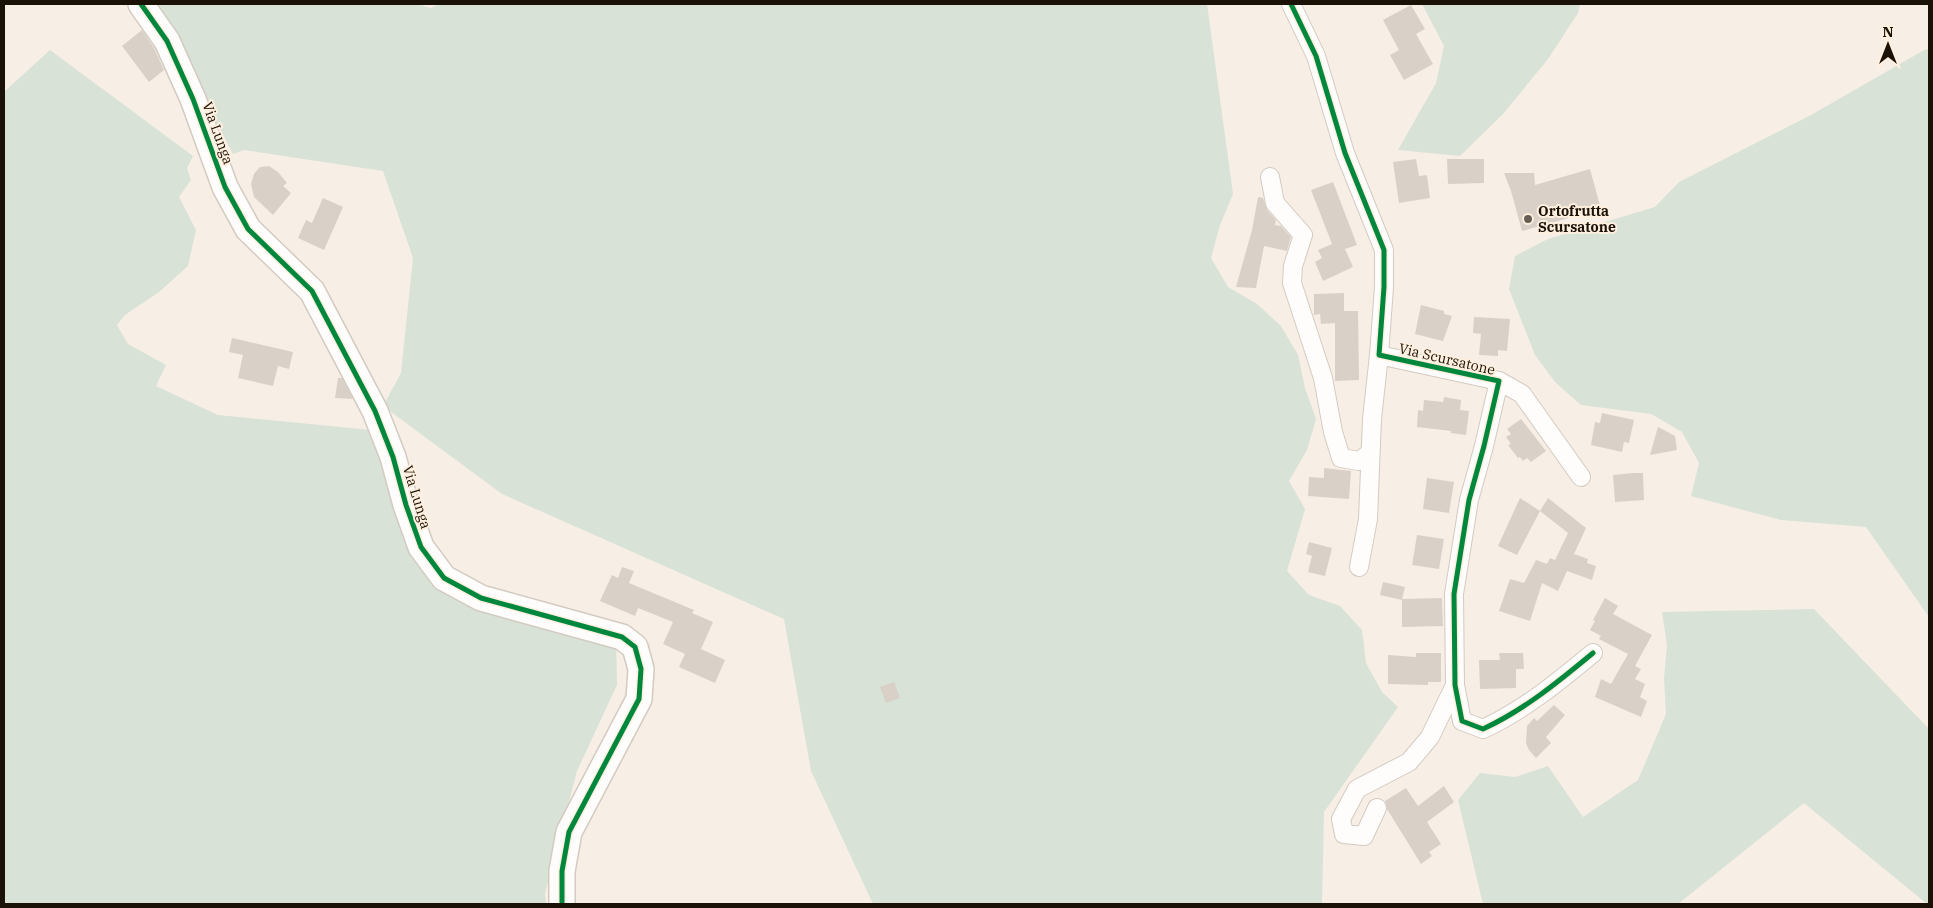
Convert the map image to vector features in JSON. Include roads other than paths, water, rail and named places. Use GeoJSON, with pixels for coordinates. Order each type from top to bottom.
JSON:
{"type":"FeatureCollection","features":[{"type":"Feature","properties":{"kind":"street","name":"Via Lunga"},"geometry":{"type":"LineString","coordinates":[[141,4],[167,41],[193,99],[225,186],[248,229],[312,291],[375,411],[393,457],[420,547],[444,578],[481,598],[622,637],[635,647],[641,669],[639,699],[569,832],[562,872],[562,904]]}},
{"type":"Feature","properties":{"kind":"street","name":"Via Scursatone"},"geometry":{"type":"LineString","coordinates":[[1291,4],[1316,56],[1344,153],[1384,250],[1384,287],[1379,355],[1499,380],[1469,500],[1454,594],[1455,686],[1462,721],[1483,729],[1510,717],[1564,677],[1592,652]]}},
{"type":"Feature","properties":{"kind":"street"},"geometry":{"type":"LineString","coordinates":[[1270,177],[1275,204],[1302,236],[1294,266],[1292,283],[1323,378],[1333,432],[1341,458],[1359,461],[1370,453]]}},
{"type":"Feature","properties":{"kind":"street"},"geometry":{"type":"LineString","coordinates":[[1359,567],[1368,519],[1372,419],[1379,355]]}},
{"type":"Feature","properties":{"kind":"street"},"geometry":{"type":"LineString","coordinates":[[1499,380],[1522,394],[1581,477]]}},
{"type":"Feature","properties":{"kind":"street"},"geometry":{"type":"LineString","coordinates":[[1377,808],[1364,836],[1344,834],[1341,819],[1357,789],[1409,762],[1430,737],[1455,686]]}},
{"type":"Feature","properties":{"kind":"place","name":"Ortofrutta Scursatone"},"geometry":{"type":"Point","coordinates":[1528,219]}}]}
